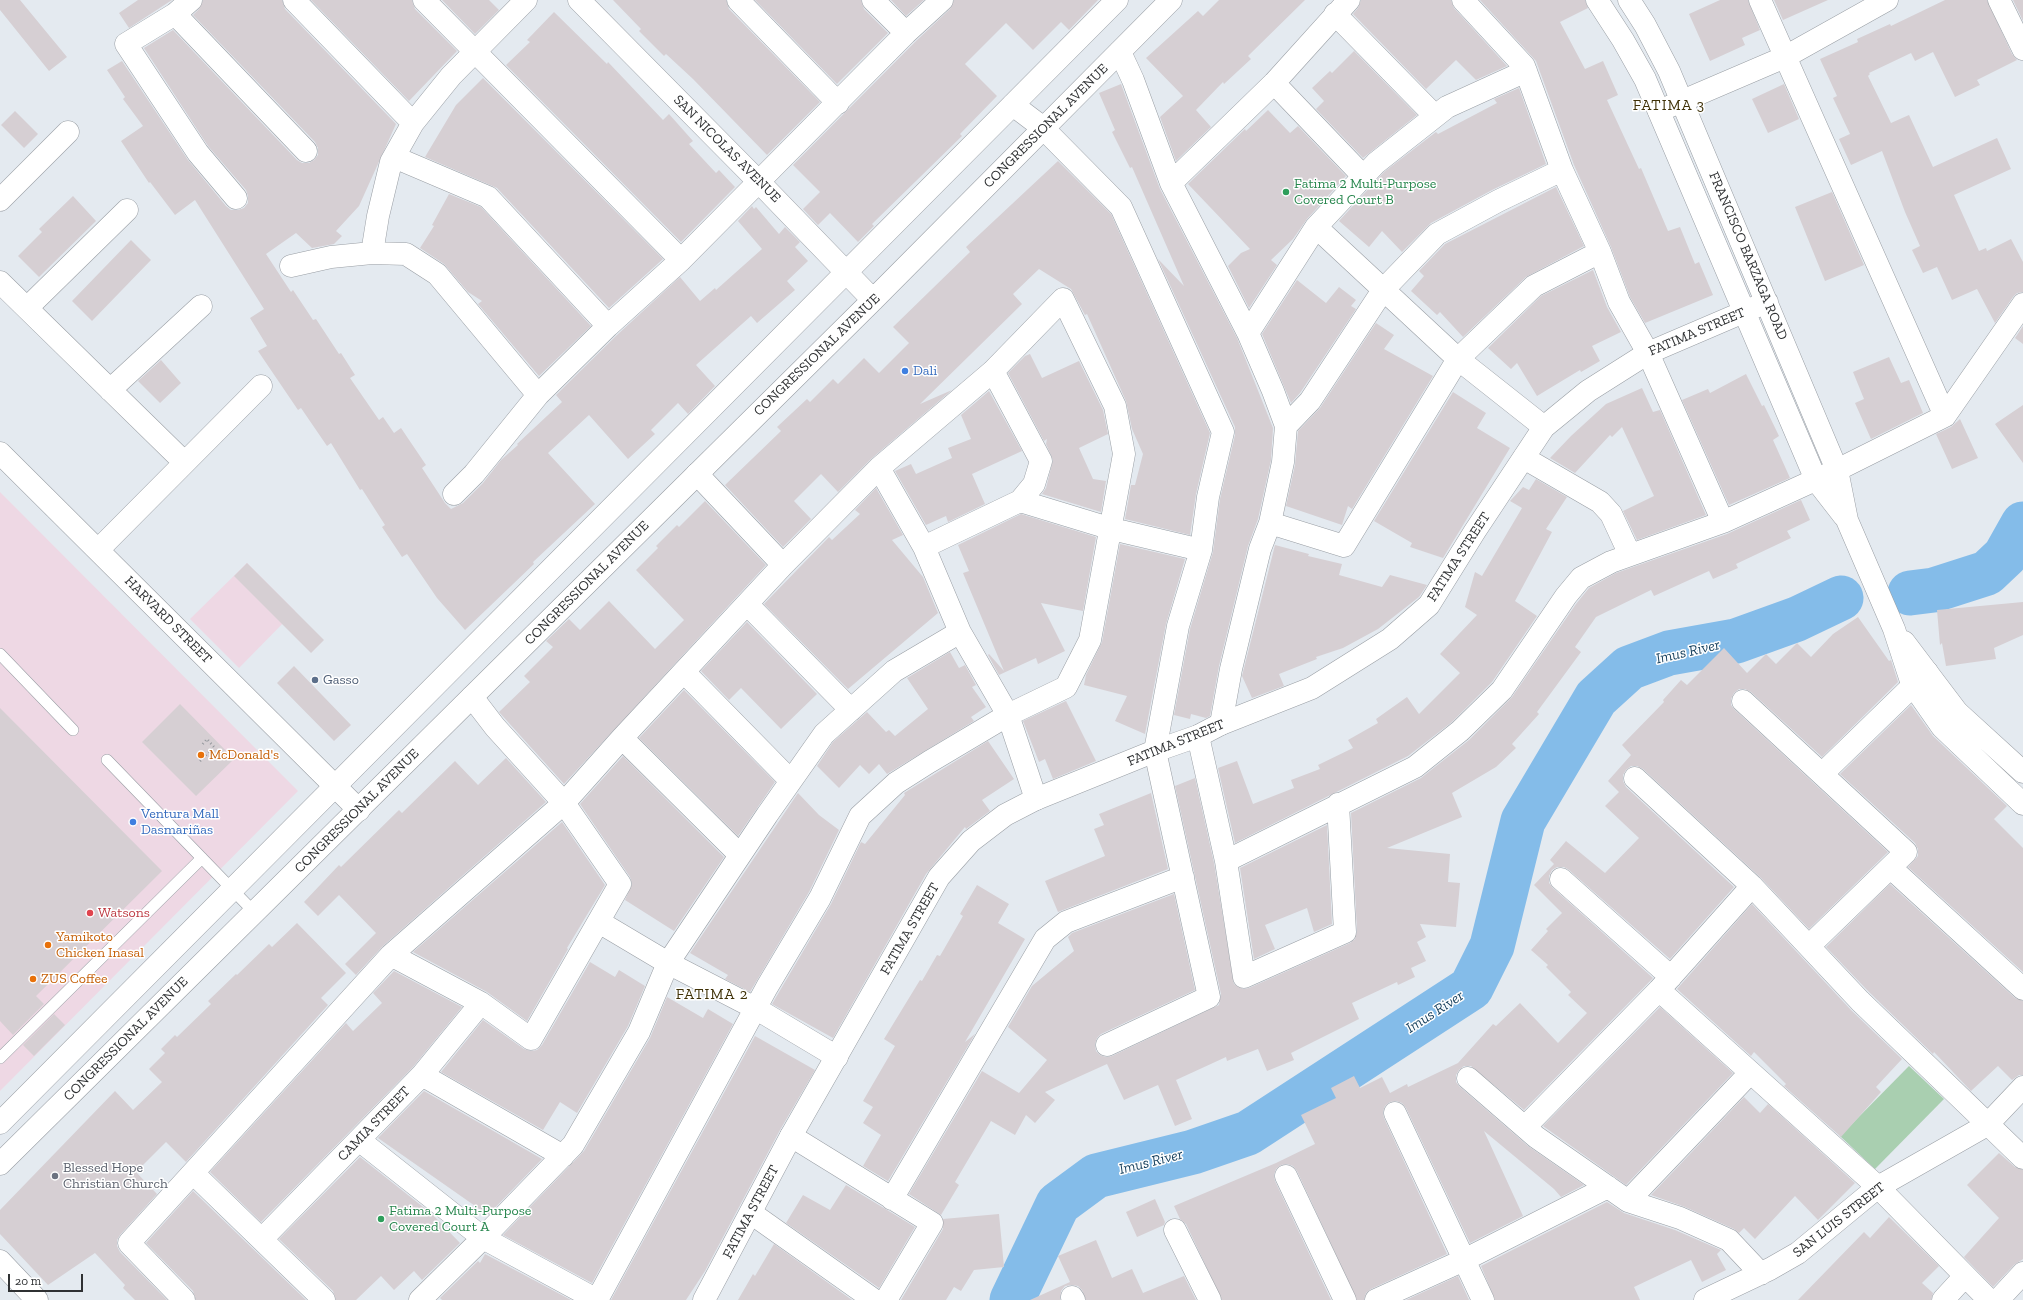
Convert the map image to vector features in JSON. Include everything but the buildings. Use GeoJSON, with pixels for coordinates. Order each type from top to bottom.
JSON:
{"type":"FeatureCollection","features":[{"type":"Feature","properties":{"kind":"street"},"geometry":{"type":"LineString","coordinates":[[294,0],[413,123]]}},
{"type":"Feature","properties":{"kind":"street"},"geometry":{"type":"LineString","coordinates":[[424,0],[681,260]]}},
{"type":"Feature","properties":{"kind":"street"},"geometry":{"type":"LineString","coordinates":[[372,253],[378,216],[394,157],[413,123],[451,76],[526,0]]}},
{"type":"Feature","properties":{"kind":"street","name":"SAN NICOLAS AVENUE"},"geometry":{"type":"LineString","coordinates":[[579,0],[760,182],[873,300]]}},
{"type":"Feature","properties":{"kind":"street"},"geometry":{"type":"LineString","coordinates":[[738,0],[838,103]]}},
{"type":"Feature","properties":{"kind":"street"},"geometry":{"type":"LineString","coordinates":[[873,0],[906,33]]}},
{"type":"Feature","properties":{"kind":"street"},"geometry":{"type":"LineString","coordinates":[[454,494],[474,474],[538,395],[608,326],[681,260],[906,33],[942,0]]}},
{"type":"Feature","properties":{"kind":"street"},"geometry":{"type":"LineString","coordinates":[[0,1123],[336,787],[1117,0]]}},
{"type":"Feature","properties":{"kind":"street","name":"CONGRESSIONAL AVENUE"},"geometry":{"type":"LineString","coordinates":[[0,1164],[873,300],[1042,127],[1120,52],[1171,0]]}},
{"type":"Feature","properties":{"kind":"street"},"geometry":{"type":"LineString","coordinates":[[1463,0],[1524,66],[1562,170],[1600,252],[1619,302],[1648,353],[1723,522]]}},
{"type":"Feature","properties":{"kind":"street","name":"FRANCISCO BARZAGA ROAD"},"geometry":{"type":"LineString","coordinates":[[1597,0],[1627,47],[1645,79],[1816,480],[1849,524]]}},
{"type":"Feature","properties":{"kind":"street","name":"FRANCISCO BARZAGA ROAD"},"geometry":{"type":"LineString","coordinates":[[1629,0],[1645,25],[1683,101],[1838,470],[1849,524],[1895,630],[1942,727],[2023,804]]}},
{"type":"Feature","properties":{"kind":"street"},"geometry":{"type":"LineString","coordinates":[[1760,0],[1944,416]]}},
{"type":"Feature","properties":{"kind":"street"},"geometry":{"type":"LineString","coordinates":[[1659,111],[1785,56],[1887,0]]}},
{"type":"Feature","properties":{"kind":"street"},"geometry":{"type":"LineString","coordinates":[[1998,0],[2023,49]]}},
{"type":"Feature","properties":{"kind":"street"},"geometry":{"type":"LineString","coordinates":[[236,198],[198,153],[126,44],[183,7],[306,151]]}},
{"type":"Feature","properties":{"kind":"street"},"geometry":{"type":"LineString","coordinates":[[1171,183],[1274,83],[1342,7],[1435,116]]}},
{"type":"Feature","properties":{"kind":"street"},"geometry":{"type":"LineString","coordinates":[[1120,52],[1133,80],[1171,183],[1248,333],[1273,390],[1286,426],[1283,462],[1270,523],[1257,564],[1231,669],[1221,724]]}},
{"type":"Feature","properties":{"kind":"street"},"geometry":{"type":"LineString","coordinates":[[1248,333],[1316,227],[1376,163],[1447,107],[1526,71]]}},
{"type":"Feature","properties":{"kind":"street"},"geometry":{"type":"LineString","coordinates":[[1274,83],[1364,176]]}},
{"type":"Feature","properties":{"kind":"street"},"geometry":{"type":"LineString","coordinates":[[1013,105],[1042,127],[1121,207],[1223,432],[1208,497],[1201,550],[1178,626],[1156,751],[1209,998],[1107,1045]]}},
{"type":"Feature","properties":{"kind":"street"},"geometry":{"type":"LineString","coordinates":[[0,200],[68,132]]}},
{"type":"Feature","properties":{"kind":"street"},"geometry":{"type":"LineString","coordinates":[[394,157],[488,196],[608,326]]}},
{"type":"Feature","properties":{"kind":"street"},"geometry":{"type":"LineString","coordinates":[[1286,426],[1310,401],[1384,290],[1437,234],[1498,201],[1562,170]]}},
{"type":"Feature","properties":{"kind":"street"},"geometry":{"type":"LineString","coordinates":[[27,308],[127,210]]}},
{"type":"Feature","properties":{"kind":"street"},"geometry":{"type":"LineString","coordinates":[[1316,227],[1458,359],[1544,427]]}},
{"type":"Feature","properties":{"kind":"street"},"geometry":{"type":"LineString","coordinates":[[1270,523],[1344,546],[1458,359],[1534,286],[1600,252]]}},
{"type":"Feature","properties":{"kind":"street"},"geometry":{"type":"LineString","coordinates":[[291,266],[331,257],[372,253],[406,254],[437,274],[538,395]]}},
{"type":"Feature","properties":{"kind":"street"},"geometry":{"type":"LineString","coordinates":[[0,282],[184,462]]}},
{"type":"Feature","properties":{"kind":"street"},"geometry":{"type":"LineString","coordinates":[[184,1300],[129,1243],[194,1174],[391,955],[564,803],[622,738],[783,565],[879,468],[993,371],[1064,299],[1115,406],[1124,454],[1112,529],[1090,640],[1066,687],[1008,715],[896,784],[860,816],[820,898],[755,1008],[597,1300],[483,1238],[359,1140]]}},
{"type":"Feature","properties":{"kind":"street","name":"FATIMA STREET"},"geometry":{"type":"LineString","coordinates":[[704,1300],[791,1136],[939,877],[971,841],[1005,815],[1036,799],[1156,751],[1198,736],[1221,724],[1312,688],[1352,665],[1396,635],[1429,605],[1544,427],[1588,391],[1648,353],[1767,302]]}},
{"type":"Feature","properties":{"kind":"street"},"geometry":{"type":"LineString","coordinates":[[1226,860],[1415,767],[1460,732],[1502,690],[1566,596],[1581,578],[1611,562],[1723,522],[1838,470],[1944,416],[2023,304]]}},
{"type":"Feature","properties":{"kind":"street"},"geometry":{"type":"LineString","coordinates":[[110,390],[201,306]]}},
{"type":"Feature","properties":{"kind":"street"},"geometry":{"type":"LineString","coordinates":[[924,547],[1020,501],[1034,484],[1041,461],[993,371]]}},
{"type":"Feature","properties":{"kind":"street"},"geometry":{"type":"LineString","coordinates":[[98,550],[261,386]]}},
{"type":"Feature","properties":{"kind":"street","name":"HARVARD STREET"},"geometry":{"type":"LineString","coordinates":[[0,453],[359,810]]}},
{"type":"Feature","properties":{"kind":"street"},"geometry":{"type":"LineString","coordinates":[[1524,458],[1600,502],[1611,514],[1630,555]]}},
{"type":"Feature","properties":{"kind":"street"},"geometry":{"type":"LineString","coordinates":[[879,468],[924,547],[960,632],[1008,715],[1036,799]]}},
{"type":"Feature","properties":{"kind":"street"},"geometry":{"type":"LineString","coordinates":[[697,474],[783,565]]}},
{"type":"Feature","properties":{"kind":"street"},"geometry":{"type":"LineString","coordinates":[[1020,501],[1112,529],[1201,550]]}},
{"type":"Feature","properties":{"kind":"street"},"geometry":{"type":"LineString","coordinates":[[747,604],[851,710]]}},
{"type":"Feature","properties":{"kind":"street"},"geometry":{"type":"LineString","coordinates":[[420,1300],[483,1238],[573,1145],[639,1032],[668,963],[790,781],[824,734],[894,671],[960,632]]}},
{"type":"Feature","properties":{"kind":"street"},"geometry":{"type":"LineString","coordinates":[[684,672],[790,781]]}},
{"type":"Feature","properties":{"kind":"street"},"geometry":{"type":"LineString","coordinates":[[1822,774],[1919,678]]}},
{"type":"Feature","properties":{"kind":"street","name":"FRANCISCO BARZAGA ROAD"},"geometry":{"type":"LineString","coordinates":[[1919,678],[2023,772]]}},
{"type":"Feature","properties":{"kind":"street"},"geometry":{"type":"LineString","coordinates":[[391,955],[480,1003],[531,1039],[620,884],[564,803],[495,727],[472,697]]}},
{"type":"Feature","properties":{"kind":"street"},"geometry":{"type":"LineString","coordinates":[[1743,701],[1906,852],[1808,946]]}},
{"type":"Feature","properties":{"kind":"street"},"geometry":{"type":"LineString","coordinates":[[1198,736],[1226,860],[1244,977],[1345,932],[1338,804]]}},
{"type":"Feature","properties":{"kind":"street"},"geometry":{"type":"LineString","coordinates":[[622,738],[740,855]]}},
{"type":"Feature","properties":{"kind":"street"},"geometry":{"type":"LineString","coordinates":[[1635,778],[1752,886],[1860,1001],[1987,1125],[2023,1158]]}},
{"type":"Feature","properties":{"kind":"street"},"geometry":{"type":"LineString","coordinates":[[1891,868],[2023,989]]}},
{"type":"Feature","properties":{"kind":"street"},"geometry":{"type":"LineString","coordinates":[[892,1199],[1045,939],[1066,922],[1183,877]]}},
{"type":"Feature","properties":{"kind":"street"},"geometry":{"type":"LineString","coordinates":[[1561,879],[1665,983],[1750,1073],[1878,1187],[1990,1300]]}},
{"type":"Feature","properties":{"kind":"street"},"geometry":{"type":"LineString","coordinates":[[1525,1127],[1665,983],[1752,886]]}},
{"type":"Feature","properties":{"kind":"street"},"geometry":{"type":"LineString","coordinates":[[599,922],[668,963],[755,1008],[837,1057]]}},
{"type":"Feature","properties":{"kind":"street","name":"CAMIA STREET"},"geometry":{"type":"LineString","coordinates":[[262,1239],[422,1074],[480,1003]]}},
{"type":"Feature","properties":{"kind":"street"},"geometry":{"type":"LineString","coordinates":[[1628,1201],[1750,1073]]}},
{"type":"Feature","properties":{"kind":"street"},"geometry":{"type":"LineString","coordinates":[[422,1074],[563,1156]]}},
{"type":"Feature","properties":{"kind":"street"},"geometry":{"type":"LineString","coordinates":[[1468,1078],[1536,1137],[1628,1201],[1680,1218],[1729,1240],[1761,1274]]}},
{"type":"Feature","properties":{"kind":"street","name":"SAN LUIS STREET"},"geometry":{"type":"LineString","coordinates":[[1705,1300],[1761,1274],[1798,1253],[1878,1187],[1987,1125],[2023,1087]]}},
{"type":"Feature","properties":{"kind":"street"},"geometry":{"type":"LineString","coordinates":[[1395,1113],[1483,1300]]}},
{"type":"Feature","properties":{"kind":"street"},"geometry":{"type":"LineString","coordinates":[[791,1136],[932,1223],[886,1300]]}},
{"type":"Feature","properties":{"kind":"street"},"geometry":{"type":"LineString","coordinates":[[194,1174],[324,1300]]}},
{"type":"Feature","properties":{"kind":"street"},"geometry":{"type":"LineString","coordinates":[[1286,1176],[1345,1300]]}},
{"type":"Feature","properties":{"kind":"street"},"geometry":{"type":"LineString","coordinates":[[1376,1300],[1464,1260],[1608,1187]]}},
{"type":"Feature","properties":{"kind":"street"},"geometry":{"type":"LineString","coordinates":[[751,1213],[874,1300]]}},
{"type":"Feature","properties":{"kind":"street"},"geometry":{"type":"LineString","coordinates":[[1175,1230],[1210,1300]]}},
{"type":"Feature","properties":{"kind":"street"},"geometry":{"type":"LineString","coordinates":[[0,1262],[37,1300]]}},
{"type":"Feature","properties":{"kind":"street"},"geometry":{"type":"LineString","coordinates":[[1998,1300],[2023,1273]]}},
{"type":"Feature","properties":{"kind":"street"},"geometry":{"type":"LineString","coordinates":[[1943,1300],[1965,1276]]}},
{"type":"Feature","properties":{"kind":"lane"},"geometry":{"type":"LineString","coordinates":[[0,654],[73,730]]}},
{"type":"Feature","properties":{"kind":"lane"},"geometry":{"type":"LineString","coordinates":[[107,760],[234,889],[255,913]]}},
{"type":"Feature","properties":{"kind":"lane"},"geometry":{"type":"LineString","coordinates":[[0,1058],[202,858]]}},
{"type":"Feature","properties":{"kind":"path"},"geometry":{"type":"LineString","coordinates":[[200,762],[214,747],[207,739],[201,746]]}},
{"type":"Feature","properties":{"kind":"shaded area","name":"Ventura Mall Dasmariñas"},"geometry":{"type":"Polygon","coordinates":[[[0,492],[298,791],[0,1091],[0,492]]]}},
{"type":"Feature","properties":{"kind":"shaded area"},"geometry":{"type":"Polygon","coordinates":[[[247,563],[295,611],[239,668],[190,619],[247,563]]]}},
{"type":"Feature","properties":{"kind":"green space"},"geometry":{"type":"Polygon","coordinates":[[[1909,1066],[1944,1099],[1875,1169],[1840,1136],[1909,1066]]]}},
{"type":"Feature","properties":{"kind":"waterway","name":"Imus River"},"geometry":{"type":"LineString","coordinates":[[1910,593],[1934,590],[1987,573],[2005,556],[2023,524]]}},
{"type":"Feature","properties":{"kind":"waterway","name":"Imus River"},"geometry":{"type":"LineString","coordinates":[[1012,1300],[1058,1204],[1096,1176],[1193,1152],[1248,1133],[1471,988],[1492,946],[1523,821],[1596,698],[1629,668],[1669,653],[1736,641],[1797,619],[1841,598]]}},
{"type":"Feature","properties":{"kind":"place","name":"Fatima 2 Multi-Purpose Covered Court B"},"geometry":{"type":"Point","coordinates":[1286,192]}},
{"type":"Feature","properties":{"kind":"place","name":"Dali"},"geometry":{"type":"Point","coordinates":[905,371]}},
{"type":"Feature","properties":{"kind":"place","name":"Gasso"},"geometry":{"type":"Point","coordinates":[315,680]}},
{"type":"Feature","properties":{"kind":"place","name":"McDonald's"},"geometry":{"type":"Point","coordinates":[201,755]}},
{"type":"Feature","properties":{"kind":"place","name":"Ventura Mall Dasmariñas"},"geometry":{"type":"Point","coordinates":[133,822]}},
{"type":"Feature","properties":{"kind":"place","name":"Watsons"},"geometry":{"type":"Point","coordinates":[90,913]}},
{"type":"Feature","properties":{"kind":"place","name":"Yamikoto Chicken Inasal"},"geometry":{"type":"Point","coordinates":[48,945]}},
{"type":"Feature","properties":{"kind":"place","name":"ZUS Coffee"},"geometry":{"type":"Point","coordinates":[33,979]}},
{"type":"Feature","properties":{"kind":"place","name":"Blessed Hope Christian Church"},"geometry":{"type":"Point","coordinates":[55,1176]}},
{"type":"Feature","properties":{"kind":"place","name":"Fatima 2 Multi-Purpose Covered Court A"},"geometry":{"type":"Point","coordinates":[381,1219]}},
{"type":"Feature","properties":{"kind":"district","name":"FATIMA 3"},"geometry":{"type":"Point","coordinates":[1669,106]}},
{"type":"Feature","properties":{"kind":"district","name":"FATIMA 2"},"geometry":{"type":"Point","coordinates":[712,995]}}]}
